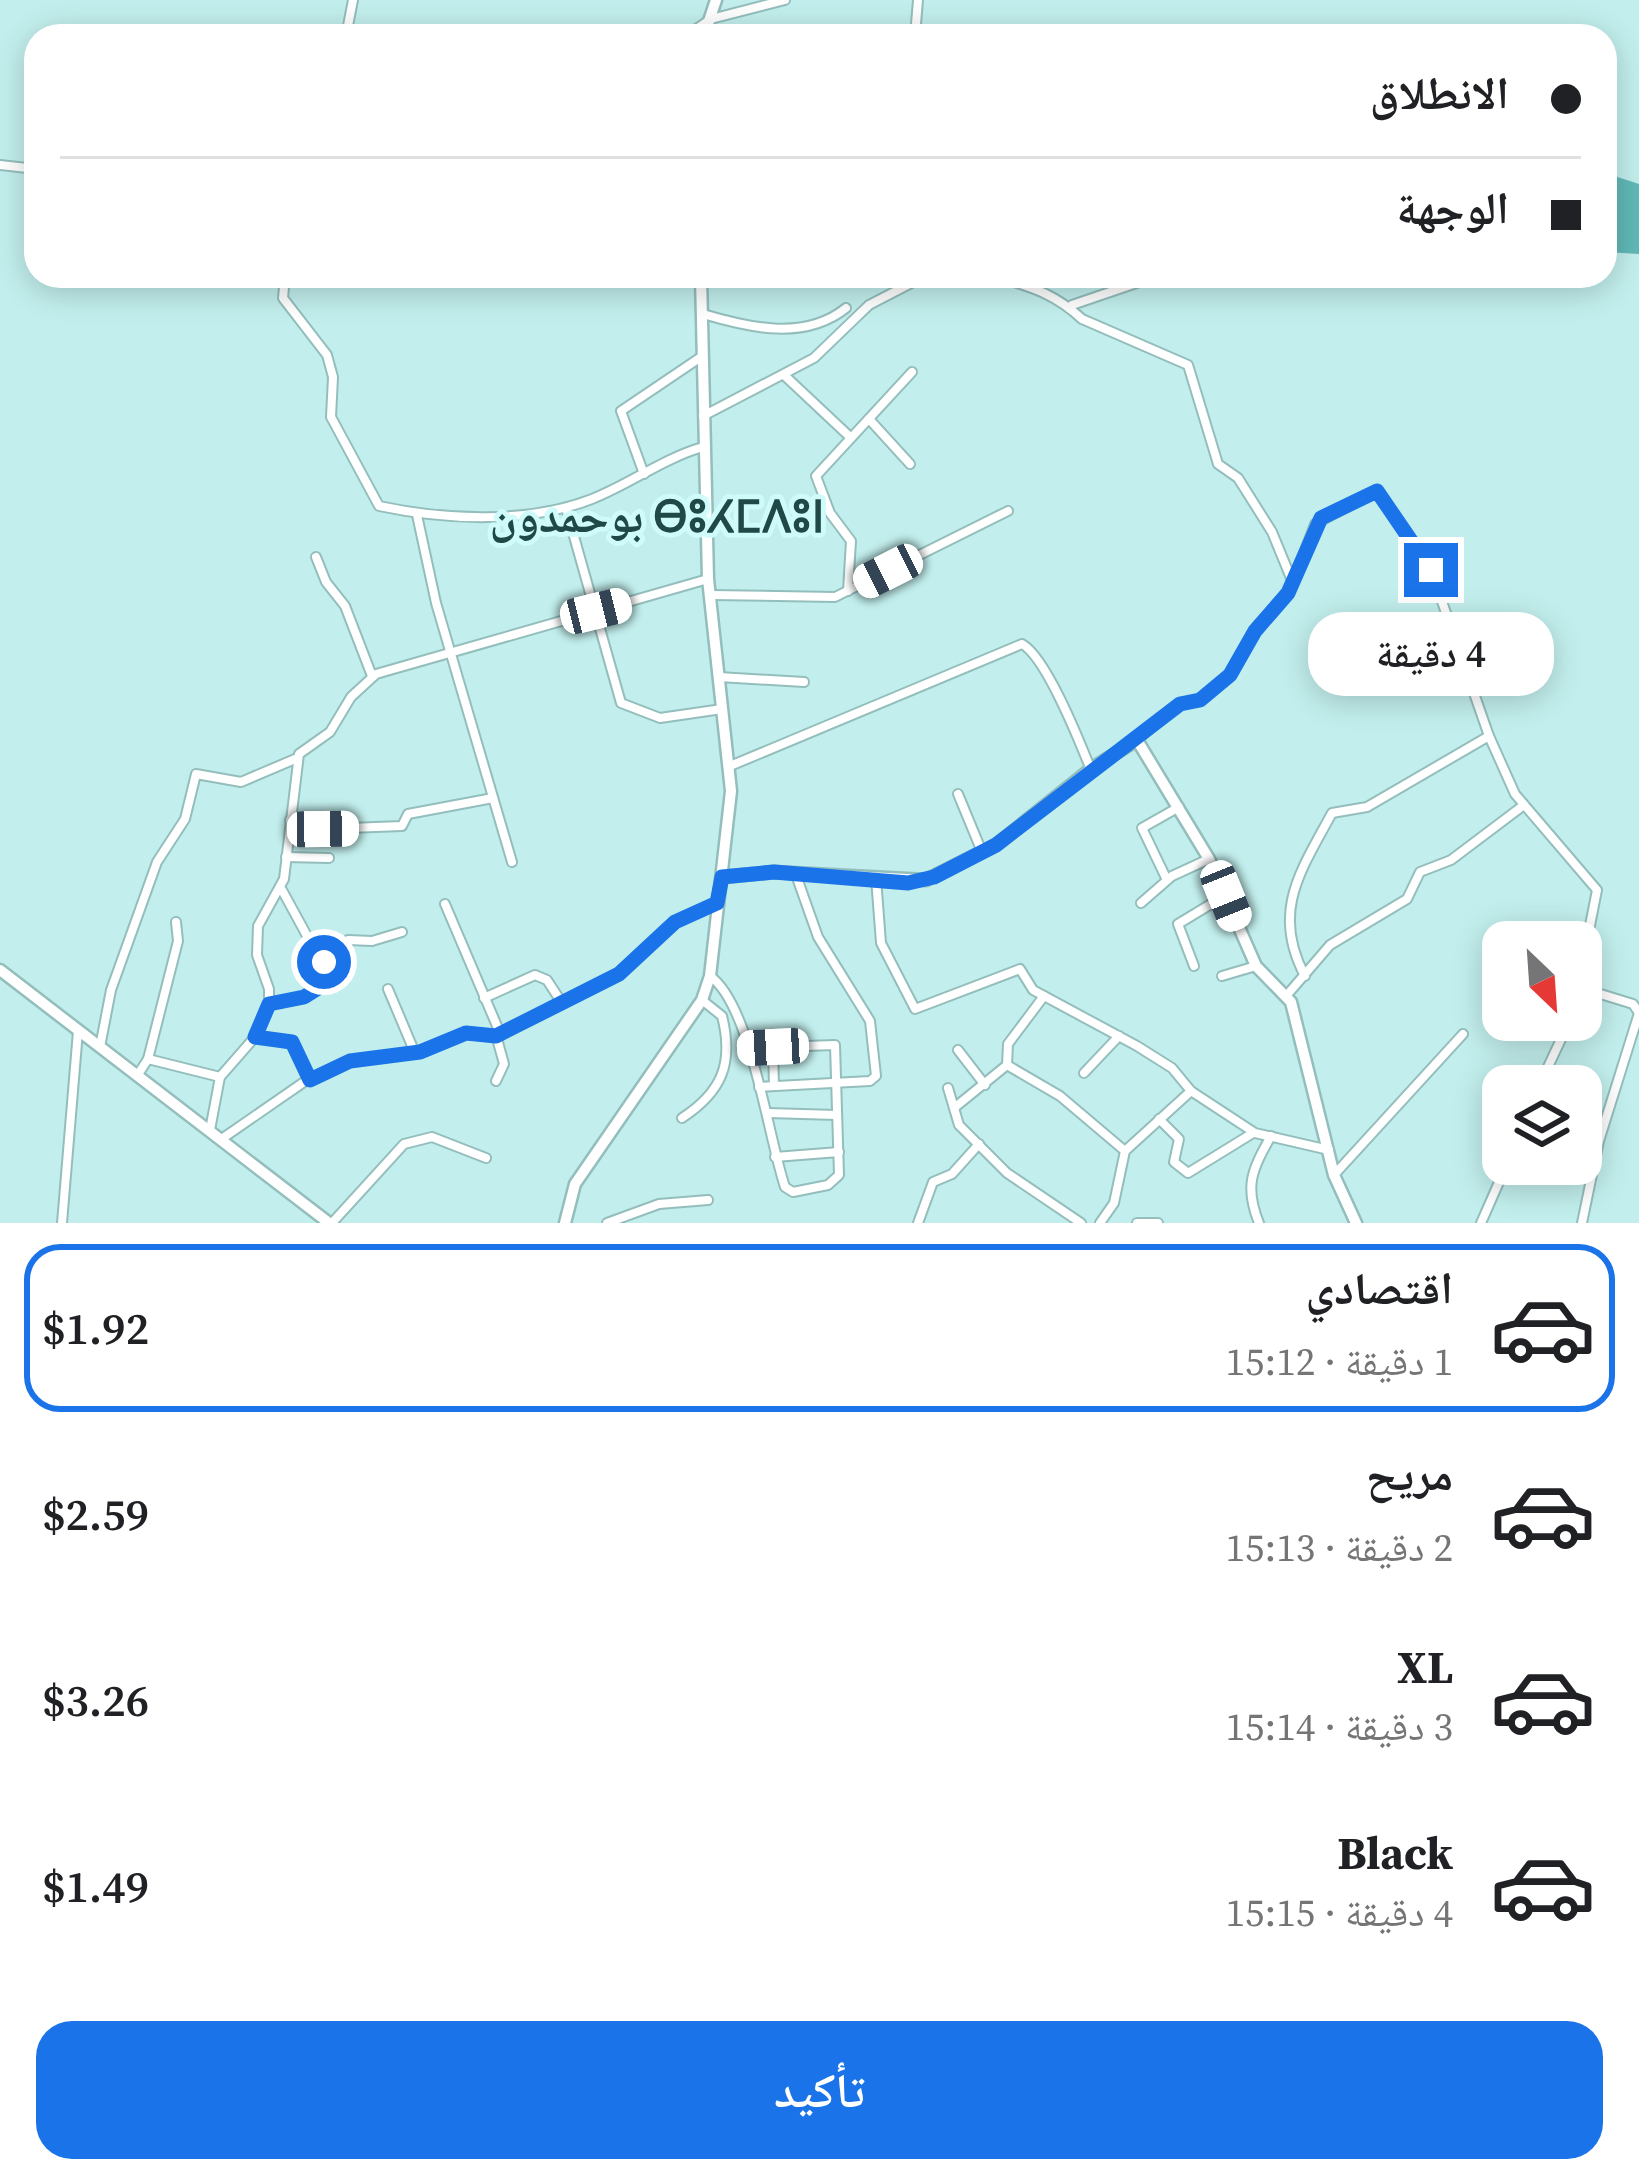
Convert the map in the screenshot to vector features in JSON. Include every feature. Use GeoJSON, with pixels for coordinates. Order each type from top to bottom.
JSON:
{"type":"FeatureCollection","features":[{"type":"Feature","properties":{"kind":"street"},"geometry":{"type":"LineString","coordinates":[[709,24],[716,0]]}},
{"type":"Feature","properties":{"kind":"street"},"geometry":{"type":"LineString","coordinates":[[704,24],[785,0]]}},
{"type":"Feature","properties":{"kind":"street"},"geometry":{"type":"LineString","coordinates":[[284,288],[283,298],[327,356],[333,377],[331,417],[374,501],[417,514],[530,515],[566,508],[703,447]]}},
{"type":"Feature","properties":{"kind":"street"},"geometry":{"type":"LineString","coordinates":[[565,1223],[575,1184],[702,1000],[710,976],[730,766],[708,579],[700,288]]}},
{"type":"Feature","properties":{"kind":"street"},"geometry":{"type":"LineString","coordinates":[[703,416],[814,358],[869,305],[902,288]]}},
{"type":"Feature","properties":{"kind":"street"},"geometry":{"type":"LineString","coordinates":[[1027,288],[1072,305],[1082,319],[1188,364],[1218,464],[1238,478],[1272,532],[1293,583]]}},
{"type":"Feature","properties":{"kind":"street"},"geometry":{"type":"LineString","coordinates":[[1072,305],[1122,288]]}},
{"type":"Feature","properties":{"kind":"street"},"geometry":{"type":"LineString","coordinates":[[701,313],[755,328],[820,326],[846,308]]}},
{"type":"Feature","properties":{"kind":"street"},"geometry":{"type":"LineString","coordinates":[[644,474],[620,411],[701,357]]}},
{"type":"Feature","properties":{"kind":"street"},"geometry":{"type":"LineString","coordinates":[[848,591],[851,541],[815,478],[912,372]]}},
{"type":"Feature","properties":{"kind":"street"},"geometry":{"type":"LineString","coordinates":[[784,375],[849,436]]}},
{"type":"Feature","properties":{"kind":"street"},"geometry":{"type":"LineString","coordinates":[[869,418],[910,464]]}},
{"type":"Feature","properties":{"kind":"street"},"geometry":{"type":"LineString","coordinates":[[722,877],[926,880],[983,853],[1180,704],[1200,700],[1223,683],[1293,583],[1321,518],[1377,491],[1431,570],[1489,736],[1525,805],[1597,890],[1591,921]]}},
{"type":"Feature","properties":{"kind":"street"},"geometry":{"type":"LineString","coordinates":[[566,508],[620,700],[628,708],[660,718],[723,709]]}},
{"type":"Feature","properties":{"kind":"street"},"geometry":{"type":"LineString","coordinates":[[710,596],[818,599],[848,591],[1008,511]]}},
{"type":"Feature","properties":{"kind":"street"},"geometry":{"type":"LineString","coordinates":[[417,514],[449,653],[512,862]]}},
{"type":"Feature","properties":{"kind":"street"},"geometry":{"type":"LineString","coordinates":[[316,557],[326,582],[345,606],[372,676]]}},
{"type":"Feature","properties":{"kind":"street"},"geometry":{"type":"LineString","coordinates":[[100,1049],[111,989],[157,862],[185,819],[196,773],[241,782],[296,758],[330,732],[338,715],[372,676],[708,579]]}},
{"type":"Feature","properties":{"kind":"street"},"geometry":{"type":"LineString","coordinates":[[730,766],[1022,644],[1049,674],[1058,706],[1090,770]]}},
{"type":"Feature","properties":{"kind":"street"},"geometry":{"type":"LineString","coordinates":[[719,677],[804,682]]}},
{"type":"Feature","properties":{"kind":"street"},"geometry":{"type":"LineString","coordinates":[[1305,976],[1292,950],[1286,915],[1332,813],[1367,807],[1489,736]]}},
{"type":"Feature","properties":{"kind":"street"},"geometry":{"type":"LineString","coordinates":[[1137,740],[1209,859],[1256,966],[1287,994],[1334,1175],[1356,1223]]}},
{"type":"Feature","properties":{"kind":"street"},"geometry":{"type":"LineString","coordinates":[[210,1130],[220,1077],[255,1037],[269,1004],[257,955],[258,926],[281,889],[296,758]]}},
{"type":"Feature","properties":{"kind":"street"},"geometry":{"type":"LineString","coordinates":[[958,794],[983,853]]}},
{"type":"Feature","properties":{"kind":"street"},"geometry":{"type":"LineString","coordinates":[[290,820],[323,829],[402,826],[408,814],[493,798]]}},
{"type":"Feature","properties":{"kind":"street"},"geometry":{"type":"LineString","coordinates":[[1287,994],[1330,945],[1407,899],[1420,872],[1451,860],[1525,805]]}},
{"type":"Feature","properties":{"kind":"street"},"geometry":{"type":"LineString","coordinates":[[1167,880],[1142,828],[1180,806]]}},
{"type":"Feature","properties":{"kind":"street"},"geometry":{"type":"LineString","coordinates":[[286,857],[329,858]]}},
{"type":"Feature","properties":{"kind":"street"},"geometry":{"type":"LineString","coordinates":[[1141,903],[1167,880],[1209,859]]}},
{"type":"Feature","properties":{"kind":"street"},"geometry":{"type":"LineString","coordinates":[[760,1087],[875,1078],[871,1026],[818,937],[796,875]]}},
{"type":"Feature","properties":{"kind":"street"},"geometry":{"type":"LineString","coordinates":[[876,878],[881,943],[915,1009],[1016,968],[1044,996],[1172,1068],[1191,1091],[1255,1132],[1329,1150]]}},
{"type":"Feature","properties":{"kind":"street"},"geometry":{"type":"LineString","coordinates":[[269,1004],[299,998],[326,984],[330,973],[281,889]]}},
{"type":"Feature","properties":{"kind":"street"},"geometry":{"type":"LineString","coordinates":[[1194,966],[1180,920],[1226,896]]}},
{"type":"Feature","properties":{"kind":"street"},"geometry":{"type":"LineString","coordinates":[[223,1138],[310,1080],[354,1060],[415,1053],[466,1033],[498,1034],[619,974],[675,922],[717,903]]}},
{"type":"Feature","properties":{"kind":"street"},"geometry":{"type":"LineString","coordinates":[[445,904],[498,1034],[504,1064],[496,1081]]}},
{"type":"Feature","properties":{"kind":"street"},"geometry":{"type":"LineString","coordinates":[[136,1078],[148,1059],[178,941],[176,922]]}},
{"type":"Feature","properties":{"kind":"street"},"geometry":{"type":"LineString","coordinates":[[324,962],[348,940],[372,941],[402,932]]}},
{"type":"Feature","properties":{"kind":"street"},"geometry":{"type":"LineString","coordinates":[[1222,976],[1256,966]]}},
{"type":"Feature","properties":{"kind":"street"},"geometry":{"type":"LineString","coordinates":[[0,970],[330,1223],[404,1144],[432,1137],[486,1158]]}},
{"type":"Feature","properties":{"kind":"street"},"geometry":{"type":"LineString","coordinates":[[484,998],[536,975],[547,980],[562,1003]]}},
{"type":"Feature","properties":{"kind":"street"},"geometry":{"type":"LineString","coordinates":[[710,976],[733,1005],[746,1048],[769,1113],[775,1157],[793,1192],[832,1183],[839,1175],[835,1045],[746,1048]]}},
{"type":"Feature","properties":{"kind":"street"},"geometry":{"type":"LineString","coordinates":[[388,989],[415,1053]]}},
{"type":"Feature","properties":{"kind":"street"},"geometry":{"type":"LineString","coordinates":[[1582,1223],[1599,1141],[1639,1013],[1634,1004],[1602,994]]}},
{"type":"Feature","properties":{"kind":"street"},"geometry":{"type":"LineString","coordinates":[[954,1108],[1007,1065],[1008,1044],[1044,996]]}},
{"type":"Feature","properties":{"kind":"street"},"geometry":{"type":"LineString","coordinates":[[682,1118],[717,1090],[728,1046],[722,1016],[702,1000]]}},
{"type":"Feature","properties":{"kind":"street"},"geometry":{"type":"LineString","coordinates":[[62,1223],[78,1031]]}},
{"type":"Feature","properties":{"kind":"street"},"geometry":{"type":"LineString","coordinates":[[1334,1175],[1463,1034]]}},
{"type":"Feature","properties":{"kind":"street"},"geometry":{"type":"LineString","coordinates":[[1084,1073],[1119,1036]]}},
{"type":"Feature","properties":{"kind":"street"},"geometry":{"type":"LineString","coordinates":[[255,1037],[292,1042],[310,1080]]}},
{"type":"Feature","properties":{"kind":"street"},"geometry":{"type":"LineString","coordinates":[[773,1047],[774,1087]]}},
{"type":"Feature","properties":{"kind":"street"},"geometry":{"type":"LineString","coordinates":[[958,1050],[985,1084]]}},
{"type":"Feature","properties":{"kind":"street"},"geometry":{"type":"LineString","coordinates":[[148,1059],[220,1077]]}},
{"type":"Feature","properties":{"kind":"street"},"geometry":{"type":"LineString","coordinates":[[1007,1065],[1060,1096],[1125,1151]]}},
{"type":"Feature","properties":{"kind":"street"},"geometry":{"type":"LineString","coordinates":[[948,1088],[956,1121],[1007,1173],[1081,1223]]}},
{"type":"Feature","properties":{"kind":"street"},"geometry":{"type":"LineString","coordinates":[[1100,1223],[1114,1203],[1125,1151],[1191,1091]]}},
{"type":"Feature","properties":{"kind":"street"},"geometry":{"type":"LineString","coordinates":[[769,1113],[837,1115]]}},
{"type":"Feature","properties":{"kind":"street"},"geometry":{"type":"LineString","coordinates":[[1159,1119],[1179,1139],[1172,1159],[1188,1173],[1255,1132]]}},
{"type":"Feature","properties":{"kind":"street"},"geometry":{"type":"LineString","coordinates":[[1259,1223],[1248,1196],[1249,1178],[1271,1136]]}},
{"type":"Feature","properties":{"kind":"street"},"geometry":{"type":"LineString","coordinates":[[918,1223],[933,1183],[952,1174],[979,1144]]}},
{"type":"Feature","properties":{"kind":"street"},"geometry":{"type":"LineString","coordinates":[[775,1157],[839,1152]]}},
{"type":"Feature","properties":{"kind":"street"},"geometry":{"type":"LineString","coordinates":[[1481,1223],[1498,1185]]}},
{"type":"Feature","properties":{"kind":"street"},"geometry":{"type":"LineString","coordinates":[[607,1223],[659,1204],[708,1200]]}},
{"type":"Feature","properties":{"kind":"street"},"geometry":{"type":"LineString","coordinates":[[1137,1223],[1157,1223]]}},
{"type":"Feature","properties":{"kind":"water"},"geometry":{"type":"Polygon","coordinates":[[[1617,177],[1639,184],[1639,254],[1617,253],[1617,177]]]}},
{"type":"Feature","properties":{"kind":"district","name":"بوحمدون ⴱⵓⵃⵎⴷⵓⵏ"},"geometry":{"type":"Point","coordinates":[657,516]}},
{"type":"Feature","properties":{"kind":"route"},"geometry":{"type":"LineString","coordinates":[[324,962],[330,973],[328,982],[304,997],[269,1004],[255,1037],[292,1042],[310,1080],[350,1061],[420,1052],[466,1033],[496,1036],[619,974],[675,922],[717,903],[722,877],[774,872],[917,882],[996,845],[1180,704],[1200,700],[1223,683],[1255,631],[1288,593],[1315,524],[1328,513],[1377,491],[1431,570]]}}]}
